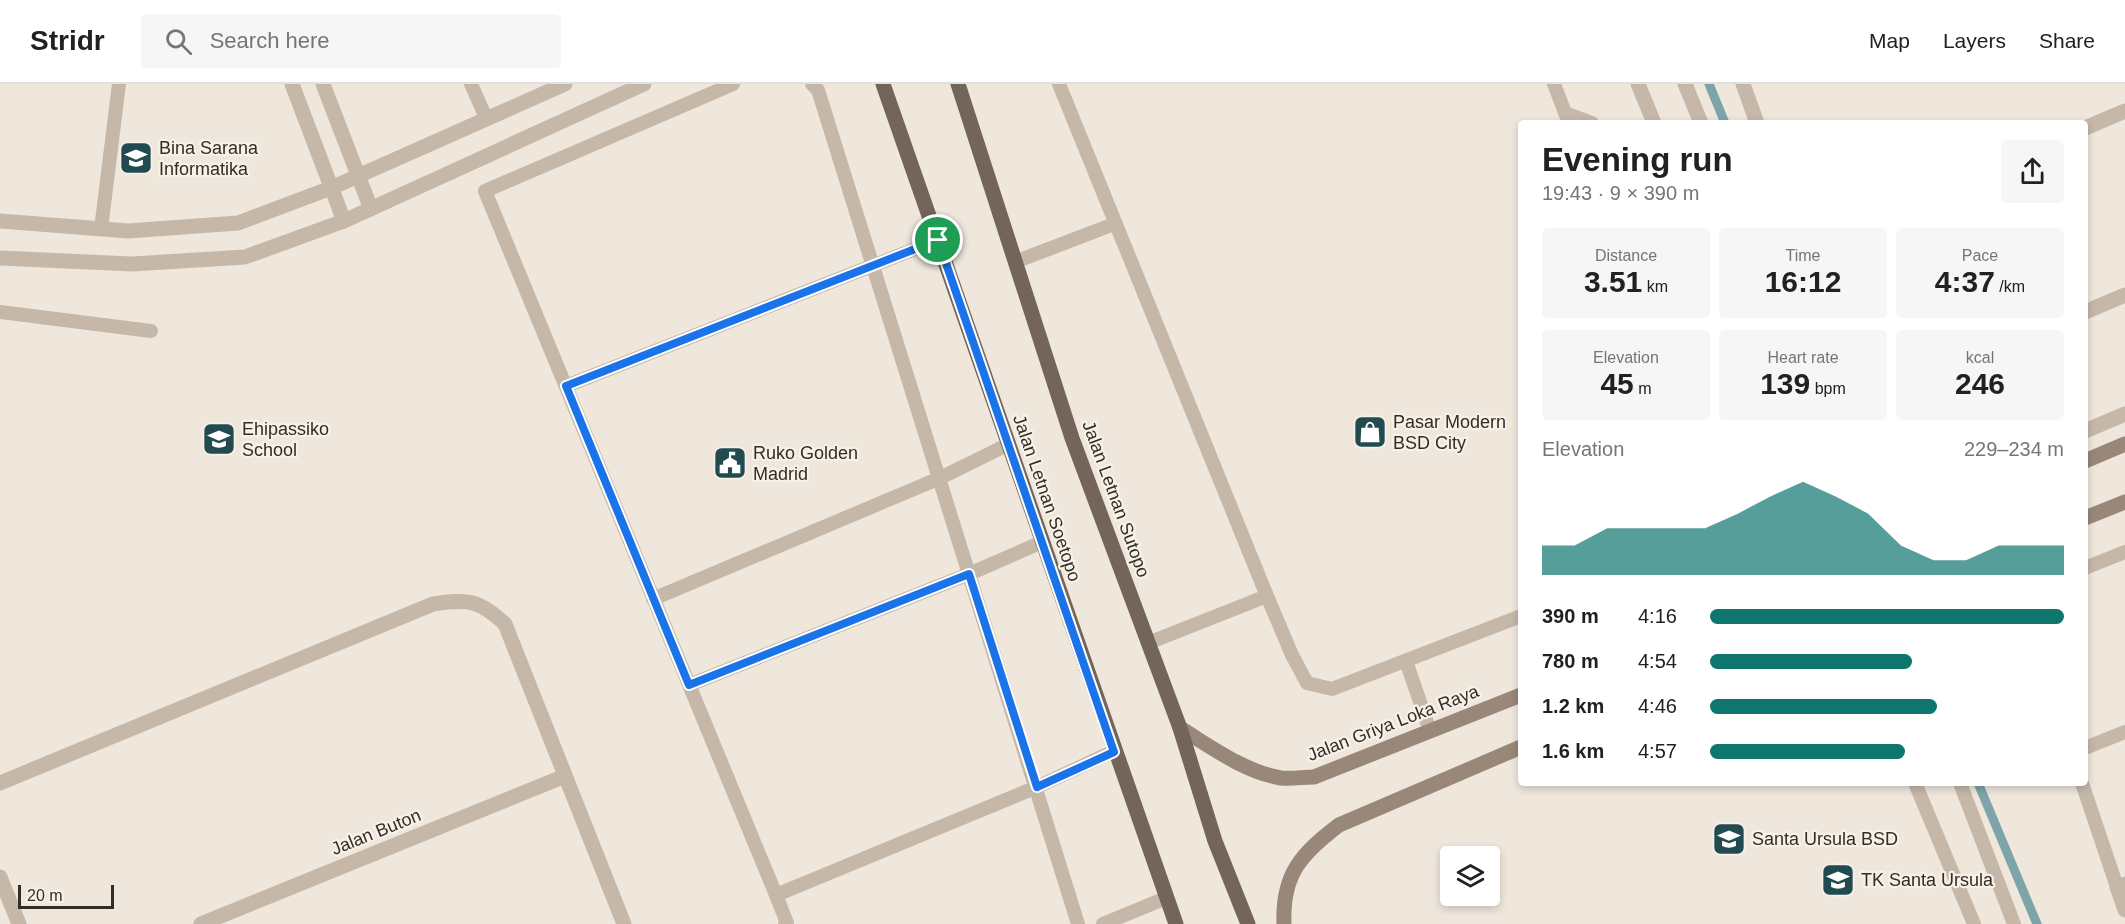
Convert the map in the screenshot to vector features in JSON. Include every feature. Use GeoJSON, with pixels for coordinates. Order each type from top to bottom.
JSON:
{"type":"FeatureCollection","features":[{"type":"Feature","properties":{"kind":"main road","name":"Jalan Letnan Soetopo"},"geometry":{"type":"LineString","coordinates":[[883,84],[1114,752],[1176,924]]}},
{"type":"Feature","properties":{"kind":"main road","name":"Jalan Letnan Sutopo"},"geometry":{"type":"LineString","coordinates":[[958,84],[1072,438],[1180,728],[1215,842],[1248,924]]}},
{"type":"Feature","properties":{"kind":"main road"},"geometry":{"type":"LineString","coordinates":[[2088,460],[2125,444]]}},
{"type":"Feature","properties":{"kind":"main road"},"geometry":{"type":"LineString","coordinates":[[2088,517],[2125,502]]}},
{"type":"Feature","properties":{"kind":"main road","name":"Jalan Griya Loka Raya"},"geometry":{"type":"LineString","coordinates":[[1180,728],[1221,754],[1281,778],[1314,777],[1518,696]]}},
{"type":"Feature","properties":{"kind":"main road"},"geometry":{"type":"LineString","coordinates":[[1284,924],[1283,897],[1296,865],[1315,843],[1339,825],[1518,748]]}},
{"type":"Feature","properties":{"kind":"street"},"geometry":{"type":"LineString","coordinates":[[292,84],[344,221]]}},
{"type":"Feature","properties":{"kind":"street"},"geometry":{"type":"LineString","coordinates":[[323,84],[371,209]]}},
{"type":"Feature","properties":{"kind":"street"},"geometry":{"type":"LineString","coordinates":[[0,221],[128,231],[238,223],[331,188],[565,84]]}},
{"type":"Feature","properties":{"kind":"street"},"geometry":{"type":"LineString","coordinates":[[0,258],[132,264],[245,257],[344,221],[644,84]]}},
{"type":"Feature","properties":{"kind":"street"},"geometry":{"type":"LineString","coordinates":[[1638,84],[1653,120]]}},
{"type":"Feature","properties":{"kind":"street"},"geometry":{"type":"LineString","coordinates":[[1685,84],[1700,120]]}},
{"type":"Feature","properties":{"kind":"street"},"geometry":{"type":"LineString","coordinates":[[1743,84],[1756,120]]}},
{"type":"Feature","properties":{"kind":"street"},"geometry":{"type":"LineString","coordinates":[[2088,127],[2125,111]]}},
{"type":"Feature","properties":{"kind":"street"},"geometry":{"type":"LineString","coordinates":[[2088,311],[2125,296]]}},
{"type":"Feature","properties":{"kind":"street"},"geometry":{"type":"LineString","coordinates":[[2088,430],[2125,414]]}},
{"type":"Feature","properties":{"kind":"street"},"geometry":{"type":"LineString","coordinates":[[0,783],[433,604],[459,600],[485,605],[505,624],[624,924]]}},
{"type":"Feature","properties":{"kind":"street","name":"Jalan Buton"},"geometry":{"type":"LineString","coordinates":[[201,924],[565,776]]}},
{"type":"Feature","properties":{"kind":"street"},"geometry":{"type":"LineString","coordinates":[[0,878],[19,924]]}},
{"type":"Feature","properties":{"kind":"street"},"geometry":{"type":"LineString","coordinates":[[2121,885],[2125,910]]}},
{"type":"Feature","properties":{"kind":"lane"},"geometry":{"type":"LineString","coordinates":[[101,229],[119,84]]}},
{"type":"Feature","properties":{"kind":"lane"},"geometry":{"type":"LineString","coordinates":[[471,84],[486,118]]}},
{"type":"Feature","properties":{"kind":"lane"},"geometry":{"type":"LineString","coordinates":[[733,84],[485,191],[776,895],[787,923],[785,924]]}},
{"type":"Feature","properties":{"kind":"lane"},"geometry":{"type":"LineString","coordinates":[[812,84],[818,90],[1078,924]]}},
{"type":"Feature","properties":{"kind":"lane"},"geometry":{"type":"LineString","coordinates":[[1059,84],[1267,596],[1292,655],[1307,683],[1332,689],[1518,617]]}},
{"type":"Feature","properties":{"kind":"lane"},"geometry":{"type":"LineString","coordinates":[[1554,84],[1568,118]]}},
{"type":"Feature","properties":{"kind":"lane"},"geometry":{"type":"LineString","coordinates":[[1015,262],[1114,224]]}},
{"type":"Feature","properties":{"kind":"lane"},"geometry":{"type":"LineString","coordinates":[[566,386],[938,240]]}},
{"type":"Feature","properties":{"kind":"lane"},"geometry":{"type":"LineString","coordinates":[[0,312],[151,331]]}},
{"type":"Feature","properties":{"kind":"lane"},"geometry":{"type":"LineString","coordinates":[[653,599],[940,478],[1007,445]]}},
{"type":"Feature","properties":{"kind":"lane"},"geometry":{"type":"LineString","coordinates":[[689,685],[969,574],[1042,542]]}},
{"type":"Feature","properties":{"kind":"lane"},"geometry":{"type":"LineString","coordinates":[[2088,567],[2125,552]]}},
{"type":"Feature","properties":{"kind":"lane"},"geometry":{"type":"LineString","coordinates":[[1148,643],[1267,596]]}},
{"type":"Feature","properties":{"kind":"lane"},"geometry":{"type":"LineString","coordinates":[[1406,661],[1430,731]]}},
{"type":"Feature","properties":{"kind":"lane"},"geometry":{"type":"LineString","coordinates":[[2088,747],[2125,732]]}},
{"type":"Feature","properties":{"kind":"lane"},"geometry":{"type":"LineString","coordinates":[[776,895],[1037,787],[1114,752]]}},
{"type":"Feature","properties":{"kind":"lane"},"geometry":{"type":"LineString","coordinates":[[1916,786],[1974,924]]}},
{"type":"Feature","properties":{"kind":"lane"},"geometry":{"type":"LineString","coordinates":[[1961,786],[2014,924]]}},
{"type":"Feature","properties":{"kind":"lane"},"geometry":{"type":"LineString","coordinates":[[2083,786],[2121,885]]}},
{"type":"Feature","properties":{"kind":"lane"},"geometry":{"type":"LineString","coordinates":[[1103,924],[1166,898]]}},
{"type":"Feature","properties":{"kind":"waterway"},"geometry":{"type":"LineString","coordinates":[[1709,84],[1724,120]]}},
{"type":"Feature","properties":{"kind":"waterway"},"geometry":{"type":"LineString","coordinates":[[1979,786],[2037,924]]}},
{"type":"Feature","properties":{"kind":"place","name":"Bina Sarana Informatika"},"geometry":{"type":"Point","coordinates":[136,158]}},
{"type":"Feature","properties":{"kind":"place","name":"Pasar Modern BSD City"},"geometry":{"type":"Point","coordinates":[1370,432]}},
{"type":"Feature","properties":{"kind":"place","name":"Ehipassiko School"},"geometry":{"type":"Point","coordinates":[219,439]}},
{"type":"Feature","properties":{"kind":"place","name":"Ruko Golden Madrid"},"geometry":{"type":"Point","coordinates":[730,463]}},
{"type":"Feature","properties":{"kind":"place","name":"Santa Ursula BSD"},"geometry":{"type":"Point","coordinates":[1729,839]}},
{"type":"Feature","properties":{"kind":"place","name":"TK Santa Ursula"},"geometry":{"type":"Point","coordinates":[1838,880]}},
{"type":"Feature","properties":{"kind":"route"},"geometry":{"type":"LineString","coordinates":[[938,240],[1114,752],[1074,768],[1037,787],[969,574],[689,685],[566,386],[938,240]]}}]}
